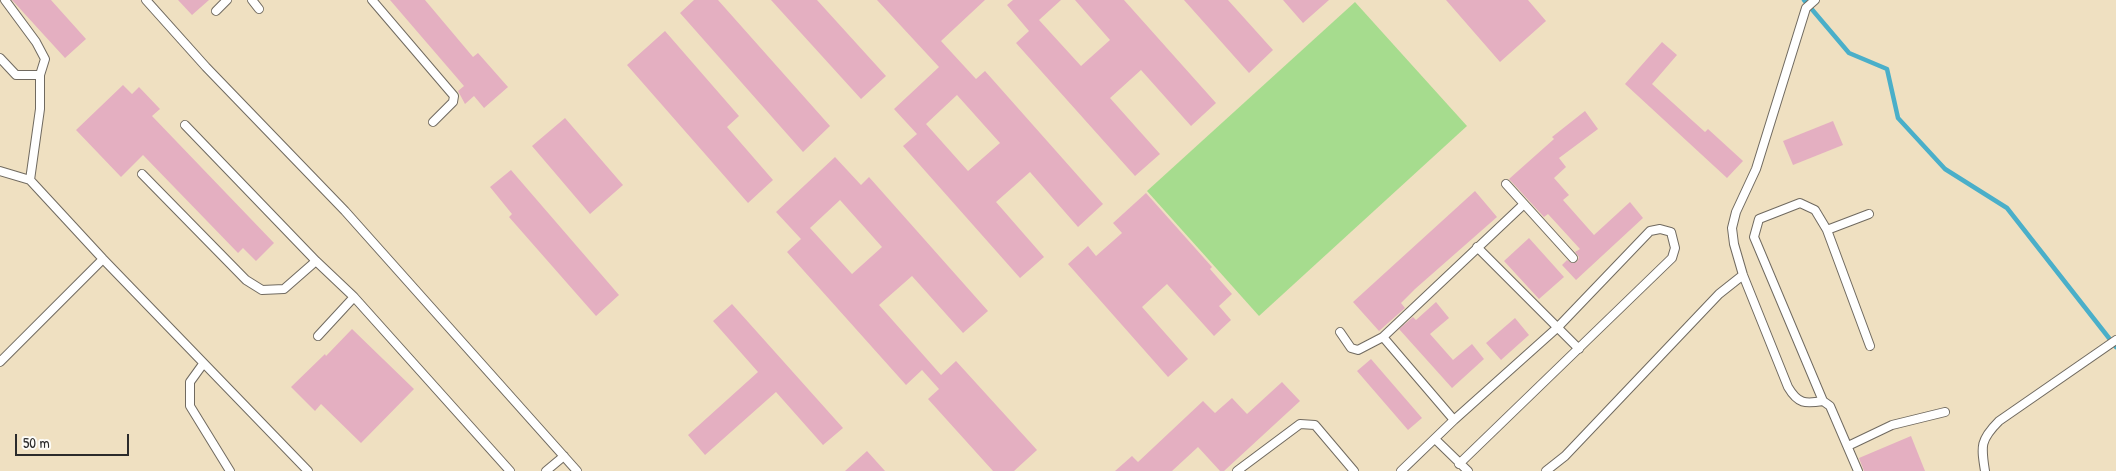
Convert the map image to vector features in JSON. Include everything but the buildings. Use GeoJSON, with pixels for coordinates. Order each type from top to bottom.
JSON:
{"type":"FeatureCollection","features":[{"type":"Feature","properties":{"kind":"lane"},"geometry":{"type":"LineString","coordinates":[[5,0],[36,42],[45,59],[40,75],[40,108],[30,180]]}},
{"type":"Feature","properties":{"kind":"lane"},"geometry":{"type":"LineString","coordinates":[[146,0],[206,67],[346,210],[577,471]]}},
{"type":"Feature","properties":{"kind":"lane"},"geometry":{"type":"LineString","coordinates":[[216,11],[227,0]]}},
{"type":"Feature","properties":{"kind":"lane"},"geometry":{"type":"LineString","coordinates":[[252,0],[259,9]]}},
{"type":"Feature","properties":{"kind":"lane"},"geometry":{"type":"LineString","coordinates":[[372,0],[454,96],[453,102],[433,122]]}},
{"type":"Feature","properties":{"kind":"lane"},"geometry":{"type":"LineString","coordinates":[[1815,0],[1806,8],[1756,169],[1736,212],[1732,228],[1734,244],[1743,275],[1794,397],[1807,404],[1823,401]]}},
{"type":"Feature","properties":{"kind":"lane"},"geometry":{"type":"LineString","coordinates":[[0,58],[16,75],[40,75]]}},
{"type":"Feature","properties":{"kind":"lane"},"geometry":{"type":"LineString","coordinates":[[185,125],[316,261],[354,297],[510,471]]}},
{"type":"Feature","properties":{"kind":"lane"},"geometry":{"type":"LineString","coordinates":[[0,171],[6,171],[30,180],[203,364],[308,471]]}},
{"type":"Feature","properties":{"kind":"lane"},"geometry":{"type":"LineString","coordinates":[[142,174],[246,280],[262,290],[284,288],[316,261]]}},
{"type":"Feature","properties":{"kind":"lane"},"geometry":{"type":"LineString","coordinates":[[1506,184],[1573,258]]}},
{"type":"Feature","properties":{"kind":"lane"},"geometry":{"type":"LineString","coordinates":[[1340,332],[1351,348],[1358,350],[1383,337],[1524,204]]}},
{"type":"Feature","properties":{"kind":"lane"},"geometry":{"type":"LineString","coordinates":[[1858,471],[1830,406],[1823,401],[1754,237],[1760,219],[1800,204],[1815,210],[1827,230],[1870,346]]}},
{"type":"Feature","properties":{"kind":"lane"},"geometry":{"type":"LineString","coordinates":[[1827,230],[1869,214]]}},
{"type":"Feature","properties":{"kind":"lane"},"geometry":{"type":"LineString","coordinates":[[1401,471],[1454,420],[1558,327],[1650,231],[1660,229],[1670,232],[1675,248],[1672,258],[1459,464]]}},
{"type":"Feature","properties":{"kind":"lane"},"geometry":{"type":"LineString","coordinates":[[1477,247],[1579,349]]}},
{"type":"Feature","properties":{"kind":"lane"},"geometry":{"type":"LineString","coordinates":[[0,362],[103,259]]}},
{"type":"Feature","properties":{"kind":"lane"},"geometry":{"type":"LineString","coordinates":[[1546,471],[1565,456],[1719,294],[1743,275]]}},
{"type":"Feature","properties":{"kind":"lane"},"geometry":{"type":"LineString","coordinates":[[318,336],[354,297]]}},
{"type":"Feature","properties":{"kind":"lane"},"geometry":{"type":"LineString","coordinates":[[1383,337],[1454,420]]}},
{"type":"Feature","properties":{"kind":"lane"},"geometry":{"type":"LineString","coordinates":[[1986,471],[1981,448],[1988,431],[1999,421],[2116,340]]}},
{"type":"Feature","properties":{"kind":"lane"},"geometry":{"type":"LineString","coordinates":[[203,364],[190,382],[190,406],[230,471]]}},
{"type":"Feature","properties":{"kind":"lane"},"geometry":{"type":"LineString","coordinates":[[1848,446],[1892,425],[1945,412]]}},
{"type":"Feature","properties":{"kind":"lane"},"geometry":{"type":"LineString","coordinates":[[1237,471],[1300,424],[1315,425],[1354,471]]}},
{"type":"Feature","properties":{"kind":"lane"},"geometry":{"type":"LineString","coordinates":[[1435,440],[1468,471]]}},
{"type":"Feature","properties":{"kind":"lane"},"geometry":{"type":"LineString","coordinates":[[546,471],[564,456]]}},
{"type":"Feature","properties":{"kind":"green space"},"geometry":{"type":"Polygon","coordinates":[[[1355,2],[1467,126],[1259,316],[1147,191],[1355,2]]]}},
{"type":"Feature","properties":{"kind":"waterway"},"geometry":{"type":"LineString","coordinates":[[1804,0],[1849,53],[1887,69],[1898,118],[1945,169],[2007,208],[2116,347]]}}]}
